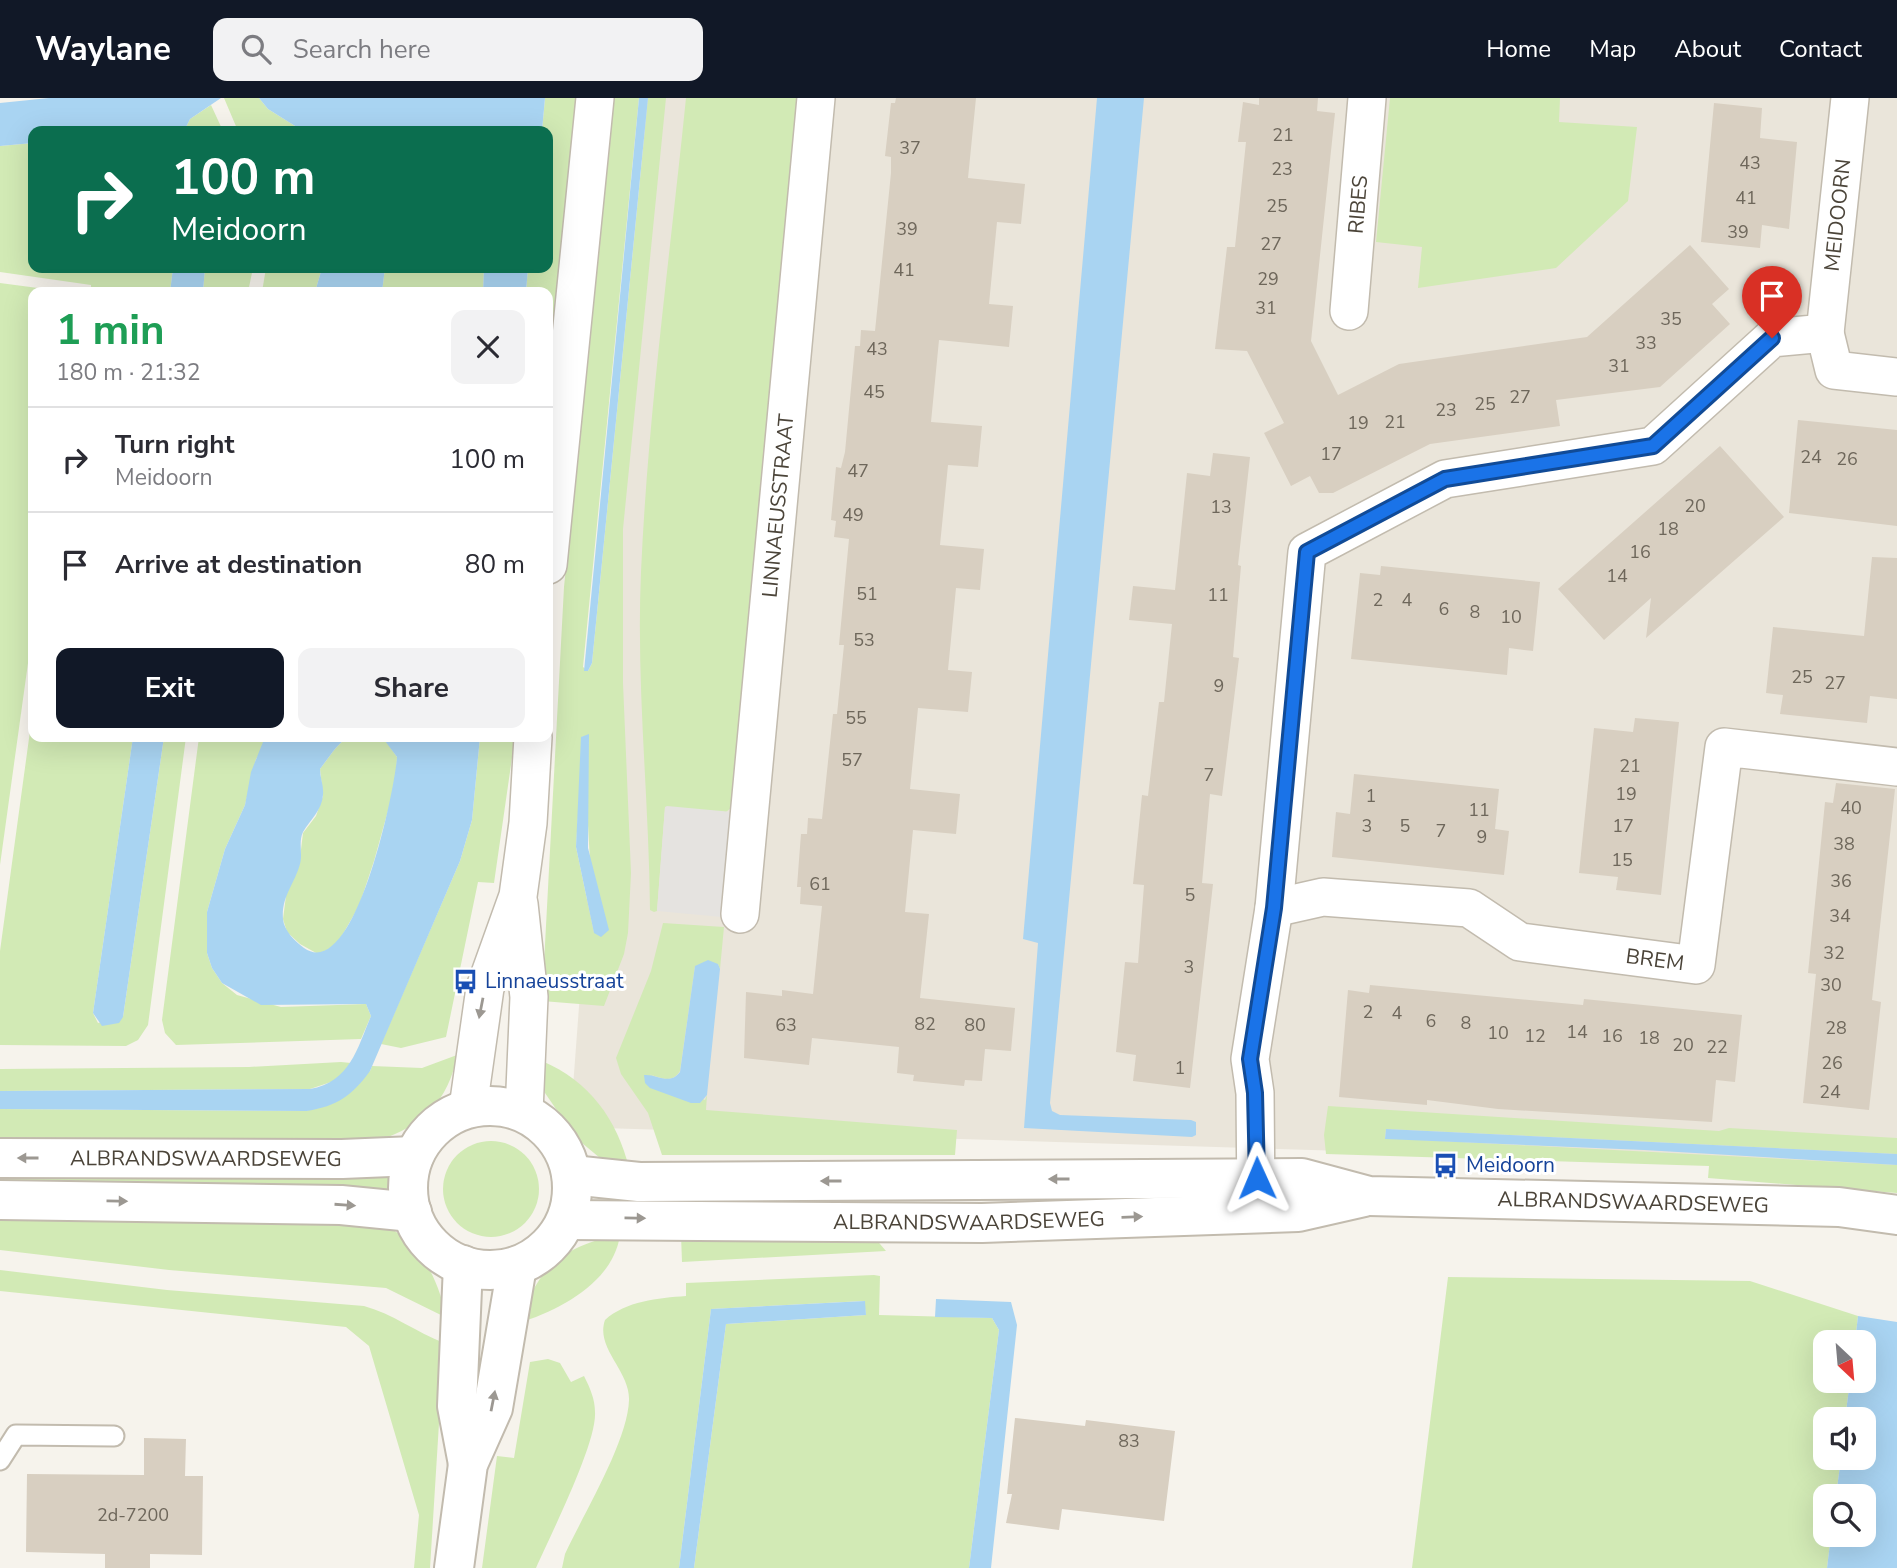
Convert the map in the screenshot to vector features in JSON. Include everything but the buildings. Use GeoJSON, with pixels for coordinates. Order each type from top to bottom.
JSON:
{"type":"FeatureCollection","features":[{"type":"Feature","properties":{"kind":"street"},"geometry":{"type":"LineString","coordinates":[[553,515],[595,98]]}},
{"type":"Feature","properties":{"kind":"street","name":"LINNAEUSSTRAAT"},"geometry":{"type":"LineString","coordinates":[[740,914],[816,98]]}},
{"type":"Feature","properties":{"kind":"street","name":"RIBES"},"geometry":{"type":"LineString","coordinates":[[1349,311],[1367,98]]}},
{"type":"Feature","properties":{"kind":"street","name":"MEIDOORN"},"geometry":{"type":"LineString","coordinates":[[1850,98],[1825,333],[1834,370],[1897,377]]}},
{"type":"Feature","properties":{"kind":"street"},"geometry":{"type":"LineString","coordinates":[[1256,1195],[1255,1093],[1250,1059],[1274,908],[1307,552],[1445,479],[1653,446],[1772,338],[1825,333]]}},
{"type":"Feature","properties":{"kind":"street"},"geometry":{"type":"LineString","coordinates":[[468,1108],[485,988],[518,896],[528,823],[533,742]]}},
{"type":"Feature","properties":{"kind":"street","name":"BREM"},"geometry":{"type":"LineString","coordinates":[[1274,908],[1323,897],[1469,908],[1520,942],[1696,965],[1724,747],[1897,767]]}},
{"type":"Feature","properties":{"kind":"street"},"geometry":{"type":"LineString","coordinates":[[518,896],[529,997],[524,1112]]}},
{"type":"Feature","properties":{"kind":"street"},"geometry":{"type":"LineString","coordinates":[[502,1105],[524,1112],[556,1138],[564,1149],[572,1175],[573,1190],[567,1220],[547,1248],[517,1266],[490,1270],[463,1265],[431,1245],[412,1212],[408,1190],[414,1156],[436,1126],[468,1108],[502,1105]]}},
{"type":"Feature","properties":{"kind":"street","name":"ALBRANDSWAARDSEWEG"},"geometry":{"type":"LineString","coordinates":[[0,1158],[342,1159],[414,1156]]}},
{"type":"Feature","properties":{"kind":"street","name":"ALBRANDSWAARDSEWEG"},"geometry":{"type":"LineString","coordinates":[[572,1175],[639,1182],[1256,1195]]}},
{"type":"Feature","properties":{"kind":"street","name":"ALBRANDSWAARDSEWEG"},"geometry":{"type":"LineString","coordinates":[[567,1220],[982,1223],[1256,1195],[1302,1178],[1369,1196],[1839,1208],[1897,1215]]}},
{"type":"Feature","properties":{"kind":"street","name":"ALBRANDSWAARDSEWEG"},"geometry":{"type":"LineString","coordinates":[[0,1200],[341,1205],[412,1212]]}},
{"type":"Feature","properties":{"kind":"street"},"geometry":{"type":"LineString","coordinates":[[463,1265],[457,1406],[468,1464]]}},
{"type":"Feature","properties":{"kind":"street"},"geometry":{"type":"LineString","coordinates":[[454,1568],[468,1464],[493,1408],[517,1266]]}},
{"type":"Feature","properties":{"kind":"lane"},"geometry":{"type":"LineString","coordinates":[[0,1460],[16,1435],[114,1436]]}},
{"type":"Feature","properties":{"kind":"shaded area"},"geometry":{"type":"Polygon","coordinates":[[[647,98],[1897,98],[1897,1168],[570,1127],[647,98]]]}},
{"type":"Feature","properties":{"kind":"shaded area"},"geometry":{"type":"Polygon","coordinates":[[[667,806],[732,812],[722,917],[657,911],[667,806]]]}},
{"type":"Feature","properties":{"kind":"green space"},"geometry":{"type":"Polygon","coordinates":[[[224,98],[259,98],[268,109],[295,126],[236,126],[224,98]]]}},
{"type":"Feature","properties":{"kind":"green space"},"geometry":{"type":"Polygon","coordinates":[[[545,98],[578,98],[553,345],[553,287],[526,287],[528,273],[553,273],[553,126],[542,126],[545,98]]]}},
{"type":"Feature","properties":{"kind":"green space"},"geometry":{"type":"Polygon","coordinates":[[[613,98],[639,98],[583,667],[588,671],[592,663],[648,98],[666,98],[623,529],[623,683],[631,873],[628,933],[624,954],[604,1006],[542,1001],[564,587],[613,98]],[[583,735],[576,847],[594,933],[583,735]]]}},
{"type":"Feature","properties":{"kind":"green space"},"geometry":{"type":"Polygon","coordinates":[[[686,98],[799,98],[731,808],[726,812],[665,807],[657,911],[654,912],[650,910],[641,699],[641,572],[654,394],[686,98]]]}},
{"type":"Feature","properties":{"kind":"green space"},"geometry":{"type":"Polygon","coordinates":[[[1390,98],[1560,98],[1559,122],[1637,127],[1628,201],[1556,268],[1418,288],[1422,247],[1376,242],[1390,98]]]}},
{"type":"Feature","properties":{"kind":"green space"},"geometry":{"type":"Polygon","coordinates":[[[211,105],[221,126],[186,126],[190,119],[211,105]]]}},
{"type":"Feature","properties":{"kind":"green space"},"geometry":{"type":"Polygon","coordinates":[[[28,143],[28,273],[172,273],[171,287],[91,287],[0,272],[0,146],[28,143]]]}},
{"type":"Feature","properties":{"kind":"green space"},"geometry":{"type":"Polygon","coordinates":[[[205,273],[252,273],[249,287],[203,287],[205,273]]]}},
{"type":"Feature","properties":{"kind":"green space"},"geometry":{"type":"Polygon","coordinates":[[[265,273],[321,273],[316,287],[263,287],[265,273]]]}},
{"type":"Feature","properties":{"kind":"green space"},"geometry":{"type":"Polygon","coordinates":[[[384,273],[484,273],[483,287],[383,287],[384,273]]]}},
{"type":"Feature","properties":{"kind":"green space"},"geometry":{"type":"Polygon","coordinates":[[[0,283],[30,287],[28,287],[28,663],[0,865],[0,283]]]}},
{"type":"Feature","properties":{"kind":"green space"},"geometry":{"type":"Polygon","coordinates":[[[28,742],[132,742],[93,1013],[98,1023],[123,1017],[163,742],[185,742],[148,1025],[138,1040],[126,1046],[0,1045],[0,951],[28,742]]]}},
{"type":"Feature","properties":{"kind":"green space"},"geometry":{"type":"Polygon","coordinates":[[[198,742],[264,742],[256,759],[245,805],[225,849],[207,912],[207,953],[212,968],[222,983],[237,995],[281,1007],[366,1004],[371,1016],[361,1039],[176,1045],[165,1033],[162,1020],[198,742]]]}},
{"type":"Feature","properties":{"kind":"green space"},"geometry":{"type":"Polygon","coordinates":[[[342,742],[386,742],[397,757],[396,782],[359,906],[336,946],[318,954],[300,944],[287,932],[283,919],[287,888],[299,866],[303,833],[316,816],[323,796],[320,769],[342,742]]]}},
{"type":"Feature","properties":{"kind":"green space"},"geometry":{"type":"Polygon","coordinates":[[[480,742],[514,742],[494,883],[478,882],[446,1037],[401,1048],[381,1044],[460,861],[472,820],[480,742]]]}},
{"type":"Feature","properties":{"kind":"green space"},"geometry":{"type":"Polygon","coordinates":[[[663,923],[724,927],[720,969],[718,964],[695,966],[680,1071],[670,1079],[649,1074],[705,1100],[707,1095],[706,1110],[957,1130],[955,1155],[662,1155],[648,1113],[621,1074],[616,1058],[651,971],[663,923]]]}},
{"type":"Feature","properties":{"kind":"green space"},"geometry":{"type":"Polygon","coordinates":[[[457,1055],[447,1086],[431,1110],[408,1128],[379,1140],[0,1141],[0,1109],[307,1111],[370,1071],[372,1066],[422,1068],[457,1055]]]}},
{"type":"Feature","properties":{"kind":"green space"},"geometry":{"type":"Polygon","coordinates":[[[542,1061],[574,1079],[599,1104],[617,1133],[629,1168],[606,1163],[576,1138],[545,1093],[541,1080],[542,1061]]]}},
{"type":"Feature","properties":{"kind":"green space"},"geometry":{"type":"Polygon","coordinates":[[[351,1063],[337,1080],[310,1089],[0,1091],[0,1069],[249,1067],[351,1063]]]}},
{"type":"Feature","properties":{"kind":"green space"},"geometry":{"type":"Polygon","coordinates":[[[1328,1106],[1719,1131],[1729,1128],[1897,1138],[1897,1154],[1386,1129],[1385,1138],[1897,1165],[1897,1193],[1708,1178],[1709,1166],[1326,1154],[1324,1135],[1328,1106]]]}},
{"type":"Feature","properties":{"kind":"green space"},"geometry":{"type":"Polygon","coordinates":[[[491,1141],[509,1144],[525,1155],[536,1171],[539,1189],[536,1207],[525,1223],[509,1234],[491,1237],[473,1234],[457,1223],[446,1207],[443,1189],[446,1171],[457,1155],[473,1144],[491,1141]]]}},
{"type":"Feature","properties":{"kind":"green space"},"geometry":{"type":"Polygon","coordinates":[[[0,1171],[390,1176],[388,1194],[0,1187],[0,1171]]]}},
{"type":"Feature","properties":{"kind":"green space"},"geometry":{"type":"Polygon","coordinates":[[[0,1213],[350,1220],[379,1225],[400,1235],[420,1254],[434,1279],[447,1318],[386,1288],[169,1270],[0,1250],[0,1213]]]}},
{"type":"Feature","properties":{"kind":"green space"},"geometry":{"type":"Polygon","coordinates":[[[620,1235],[615,1252],[596,1281],[551,1311],[519,1323],[534,1288],[554,1262],[582,1246],[620,1235]]]}},
{"type":"Feature","properties":{"kind":"green space"},"geometry":{"type":"Polygon","coordinates":[[[681,1235],[874,1237],[886,1251],[682,1262],[681,1235]]]}},
{"type":"Feature","properties":{"kind":"green space"},"geometry":{"type":"Polygon","coordinates":[[[0,1270],[167,1290],[364,1306],[444,1343],[430,1568],[414,1568],[419,1515],[369,1346],[346,1327],[0,1291],[0,1270]]]}},
{"type":"Feature","properties":{"kind":"green space"},"geometry":{"type":"Polygon","coordinates":[[[880,1276],[879,1315],[992,1318],[999,1330],[969,1568],[694,1568],[726,1324],[866,1315],[864,1301],[711,1309],[679,1568],[562,1568],[565,1554],[613,1456],[627,1417],[628,1389],[608,1350],[603,1330],[605,1320],[632,1305],[654,1299],[686,1296],[686,1283],[880,1276]]]}},
{"type":"Feature","properties":{"kind":"green space"},"geometry":{"type":"Polygon","coordinates":[[[1448,1277],[1750,1281],[1858,1316],[1856,1330],[1813,1330],[1813,1393],[1848,1393],[1847,1407],[1813,1407],[1813,1470],[1839,1470],[1838,1484],[1813,1484],[1813,1547],[1830,1547],[1827,1568],[1412,1568],[1448,1277]]]}},
{"type":"Feature","properties":{"kind":"green space"},"geometry":{"type":"Polygon","coordinates":[[[548,1359],[560,1363],[571,1382],[584,1376],[586,1380],[595,1412],[589,1445],[536,1568],[482,1568],[497,1456],[514,1458],[530,1362],[548,1359]]]}},
{"type":"Feature","properties":{"kind":"water"},"geometry":{"type":"Polygon","coordinates":[[[49,98],[221,98],[190,119],[186,126],[28,126],[28,143],[0,146],[0,103],[49,98]]]}},
{"type":"Feature","properties":{"kind":"water"},"geometry":{"type":"Polygon","coordinates":[[[259,98],[545,98],[542,126],[295,126],[268,109],[259,98]]]}},
{"type":"Feature","properties":{"kind":"water"},"geometry":{"type":"Polygon","coordinates":[[[639,98],[648,98],[592,663],[588,671],[584,671],[639,98]]]}},
{"type":"Feature","properties":{"kind":"water"},"geometry":{"type":"Polygon","coordinates":[[[1097,98],[1144,98],[1050,1103],[1052,1111],[1060,1115],[1191,1120],[1196,1122],[1196,1135],[1192,1137],[1024,1128],[1038,943],[1023,939],[1097,98]]]}},
{"type":"Feature","properties":{"kind":"water"},"geometry":{"type":"Polygon","coordinates":[[[172,273],[205,273],[203,287],[171,287],[172,273]]]}},
{"type":"Feature","properties":{"kind":"water"},"geometry":{"type":"Polygon","coordinates":[[[321,273],[384,273],[383,287],[316,287],[321,273]]]}},
{"type":"Feature","properties":{"kind":"water"},"geometry":{"type":"Polygon","coordinates":[[[484,273],[528,273],[526,287],[483,287],[484,273]]]}},
{"type":"Feature","properties":{"kind":"water"},"geometry":{"type":"Polygon","coordinates":[[[589,734],[588,848],[609,930],[601,937],[594,933],[576,847],[581,737],[589,734]]]}},
{"type":"Feature","properties":{"kind":"water"},"geometry":{"type":"Polygon","coordinates":[[[132,742],[163,742],[123,1017],[119,1023],[102,1026],[93,1013],[132,742]]]}},
{"type":"Feature","properties":{"kind":"water"},"geometry":{"type":"Polygon","coordinates":[[[263,742],[342,742],[320,769],[322,800],[303,832],[300,864],[283,911],[285,928],[294,939],[304,948],[323,951],[340,938],[355,912],[369,878],[395,776],[397,757],[386,742],[480,742],[472,820],[460,861],[370,1071],[343,1099],[307,1111],[0,1109],[0,1091],[310,1089],[324,1085],[343,1072],[356,1052],[371,1016],[366,1004],[261,1005],[222,983],[212,968],[207,953],[207,912],[225,849],[245,805],[251,772],[263,742]]]}},
{"type":"Feature","properties":{"kind":"water"},"geometry":{"type":"Polygon","coordinates":[[[708,960],[718,964],[720,969],[707,1095],[700,1103],[691,1103],[650,1088],[645,1083],[644,1075],[667,1079],[680,1072],[695,966],[708,960]]]}},
{"type":"Feature","properties":{"kind":"water"},"geometry":{"type":"Polygon","coordinates":[[[1386,1129],[1897,1154],[1897,1165],[1644,1150],[1385,1139],[1386,1129]]]}},
{"type":"Feature","properties":{"kind":"water"},"geometry":{"type":"Polygon","coordinates":[[[936,1299],[1011,1302],[1017,1325],[991,1568],[969,1568],[999,1330],[992,1318],[935,1317],[936,1299]]]}},
{"type":"Feature","properties":{"kind":"water"},"geometry":{"type":"Polygon","coordinates":[[[865,1301],[866,1315],[726,1324],[694,1568],[679,1568],[711,1309],[865,1301]]]}},
{"type":"Feature","properties":{"kind":"water"},"geometry":{"type":"Polygon","coordinates":[[[1858,1316],[1897,1322],[1897,1568],[1827,1568],[1830,1547],[1876,1547],[1876,1484],[1838,1484],[1839,1470],[1876,1470],[1876,1407],[1847,1407],[1848,1393],[1876,1393],[1876,1330],[1856,1330],[1858,1316]]]}},
{"type":"Feature","properties":{"kind":"place","name":"Linnaeusstraat"},"geometry":{"type":"Point","coordinates":[465,981]}},
{"type":"Feature","properties":{"kind":"place","name":"Meidoorn"},"geometry":{"type":"Point","coordinates":[1446,1165]}},
{"type":"Feature","properties":{"kind":"route"},"geometry":{"type":"LineString","coordinates":[[1257,1178],[1255,1093],[1250,1059],[1274,908],[1307,552],[1445,479],[1653,446],[1772,338]]}}]}
